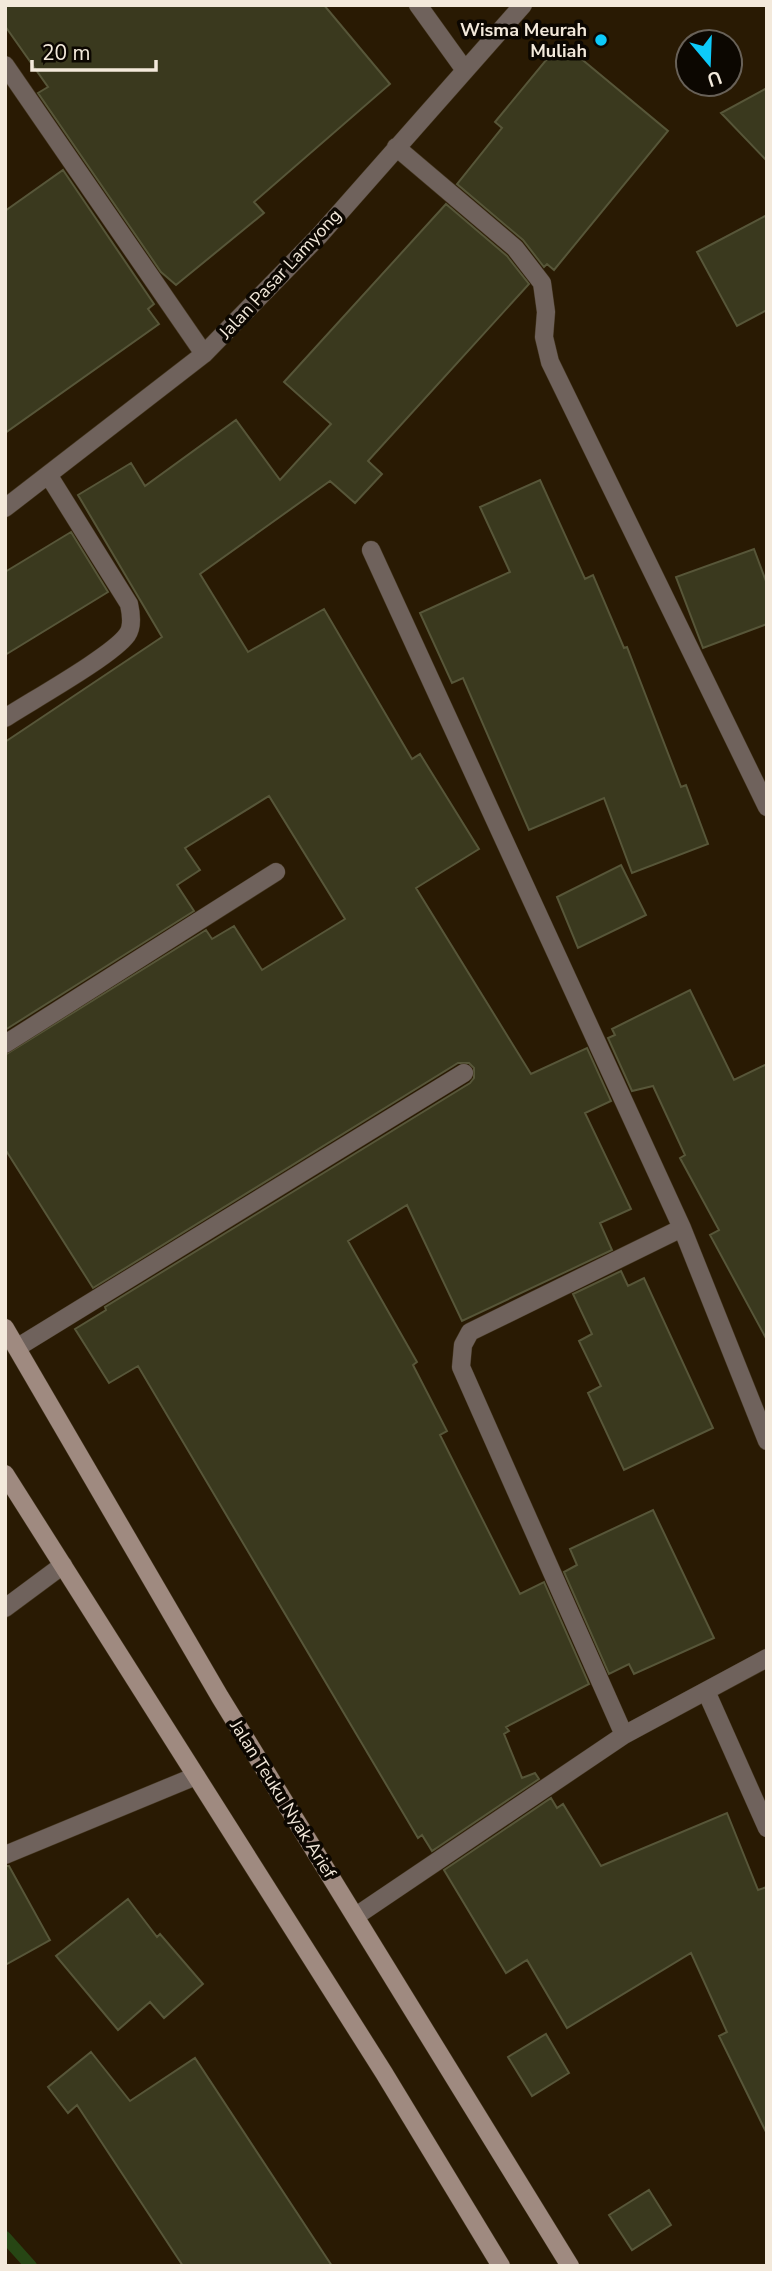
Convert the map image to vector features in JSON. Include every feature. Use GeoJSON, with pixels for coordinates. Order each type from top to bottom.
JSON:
{"type":"FeatureCollection","features":[{"type":"Feature","properties":{"kind":"main road","name":"Jalan Teuku Nyak Arief"},"geometry":{"type":"LineString","coordinates":[[5,1328],[220,1697],[570,2266]]}},
{"type":"Feature","properties":{"kind":"main road"},"geometry":{"type":"LineString","coordinates":[[5,1474],[501,2266]]}},
{"type":"Feature","properties":{"kind":"street"},"geometry":{"type":"LineString","coordinates":[[418,5],[464,69]]}},
{"type":"Feature","properties":{"kind":"street","name":"Jalan Pasar Lamyong"},"geometry":{"type":"LineString","coordinates":[[5,508],[204,354],[319,236],[523,5]]}},
{"type":"Feature","properties":{"kind":"street"},"geometry":{"type":"LineString","coordinates":[[5,65],[204,354]]}},
{"type":"Feature","properties":{"kind":"street"},"geometry":{"type":"LineString","coordinates":[[396,148],[515,248],[542,284],[544,337],[550,362],[767,807]]}},
{"type":"Feature","properties":{"kind":"street"},"geometry":{"type":"LineString","coordinates":[[5,718],[103,655],[128,635],[132,617],[129,604],[49,476]]}},
{"type":"Feature","properties":{"kind":"street"},"geometry":{"type":"LineString","coordinates":[[371,550],[682,1228],[767,1441]]}},
{"type":"Feature","properties":{"kind":"street"},"geometry":{"type":"LineString","coordinates":[[5,1044],[276,872]]}},
{"type":"Feature","properties":{"kind":"street"},"geometry":{"type":"LineString","coordinates":[[18,1347],[464,1073]]}},
{"type":"Feature","properties":{"kind":"street"},"geometry":{"type":"LineString","coordinates":[[624,1735],[461,1367],[463,1345],[470,1332],[682,1228]]}},
{"type":"Feature","properties":{"kind":"street"},"geometry":{"type":"LineString","coordinates":[[5,1608],[63,1565]]}},
{"type":"Feature","properties":{"kind":"street"},"geometry":{"type":"LineString","coordinates":[[356,1916],[624,1735],[767,1658]]}},
{"type":"Feature","properties":{"kind":"street"},"geometry":{"type":"LineString","coordinates":[[706,1691],[767,1828]]}},
{"type":"Feature","properties":{"kind":"street"},"geometry":{"type":"LineString","coordinates":[[5,1856],[195,1776]]}},
{"type":"Feature","properties":{"kind":"building"},"geometry":{"type":"Polygon","coordinates":[[[5,5],[324,5],[390,84],[254,202],[264,213],[176,285],[161,272],[38,93],[48,87],[5,26],[5,5]]]}},
{"type":"Feature","properties":{"kind":"building"},"geometry":{"type":"Polygon","coordinates":[[[561,42],[668,131],[554,270],[547,264],[544,267],[523,240],[457,184],[502,128],[495,122],[561,42]]]}},
{"type":"Feature","properties":{"kind":"building"},"geometry":{"type":"Polygon","coordinates":[[[767,88],[767,161],[721,113],[767,88]]]}},
{"type":"Feature","properties":{"kind":"building"},"geometry":{"type":"Polygon","coordinates":[[[63,170],[154,304],[148,309],[159,324],[5,433],[5,211],[63,170]]]}},
{"type":"Feature","properties":{"kind":"building"},"geometry":{"type":"Polygon","coordinates":[[[446,204],[507,256],[529,284],[368,461],[382,474],[355,503],[330,481],[200,574],[248,652],[324,609],[412,759],[420,754],[479,849],[416,888],[531,1074],[587,1048],[611,1101],[585,1113],[631,1209],[600,1223],[612,1250],[462,1321],[407,1205],[348,1241],[417,1362],[413,1365],[447,1431],[440,1435],[520,1594],[544,1582],[589,1684],[506,1727],[509,1731],[504,1734],[522,1778],[535,1773],[539,1779],[432,1851],[422,1835],[418,1838],[138,1366],[109,1383],[75,1329],[106,1310],[105,1307],[470,1083],[474,1078],[474,1068],[469,1063],[458,1063],[93,1288],[5,1149],[5,1055],[206,930],[212,939],[234,926],[262,970],[345,919],[269,796],[185,848],[200,870],[177,885],[194,911],[5,1030],[5,742],[162,637],[78,495],[131,463],[145,486],[236,420],[280,480],[331,424],[284,382],[446,204]]]}},
{"type":"Feature","properties":{"kind":"building"},"geometry":{"type":"Polygon","coordinates":[[[767,215],[767,310],[737,326],[697,252],[767,215]]]}},
{"type":"Feature","properties":{"kind":"building"},"geometry":{"type":"Polygon","coordinates":[[[540,480],[585,579],[593,575],[624,648],[627,647],[681,787],[686,785],[708,844],[632,873],[604,798],[529,830],[463,678],[452,683],[420,613],[510,572],[480,507],[540,480]]]}},
{"type":"Feature","properties":{"kind":"building"},"geometry":{"type":"Polygon","coordinates":[[[71,532],[108,592],[5,655],[5,572],[71,532]]]}},
{"type":"Feature","properties":{"kind":"building"},"geometry":{"type":"Polygon","coordinates":[[[754,549],[767,584],[767,624],[703,648],[676,577],[754,549]]]}},
{"type":"Feature","properties":{"kind":"building"},"geometry":{"type":"Polygon","coordinates":[[[621,865],[646,915],[578,948],[557,897],[621,865]]]}},
{"type":"Feature","properties":{"kind":"building"},"geometry":{"type":"Polygon","coordinates":[[[690,990],[734,1080],[767,1064],[767,1340],[710,1235],[719,1230],[680,1158],[685,1155],[653,1086],[632,1091],[608,1038],[615,1035],[612,1029],[690,990]]]}},
{"type":"Feature","properties":{"kind":"building"},"geometry":{"type":"Polygon","coordinates":[[[621,1271],[628,1286],[644,1278],[713,1428],[624,1470],[588,1393],[601,1386],[579,1341],[592,1334],[573,1294],[621,1271]]]}},
{"type":"Feature","properties":{"kind":"building"},"geometry":{"type":"Polygon","coordinates":[[[653,1510],[714,1638],[634,1674],[629,1664],[609,1674],[564,1572],[577,1565],[570,1549],[653,1510]]]}},
{"type":"Feature","properties":{"kind":"building"},"geometry":{"type":"Polygon","coordinates":[[[551,1798],[557,1808],[563,1804],[601,1866],[727,1813],[758,1890],[767,1887],[767,2134],[719,2036],[727,2032],[691,1953],[567,2028],[527,1960],[506,1973],[444,1870],[551,1798]]]}},
{"type":"Feature","properties":{"kind":"building"},"geometry":{"type":"Polygon","coordinates":[[[5,1866],[9,1866],[50,1940],[5,1965],[5,1866]]]}},
{"type":"Feature","properties":{"kind":"building"},"geometry":{"type":"Polygon","coordinates":[[[128,1899],[157,1937],[160,1934],[203,1984],[164,2018],[150,2002],[118,2030],[56,1956],[128,1899]]]}},
{"type":"Feature","properties":{"kind":"building"},"geometry":{"type":"Polygon","coordinates":[[[546,2034],[569,2073],[532,2096],[508,2057],[546,2034]]]}},
{"type":"Feature","properties":{"kind":"building"},"geometry":{"type":"Polygon","coordinates":[[[91,2052],[130,2101],[195,2058],[332,2266],[183,2266],[77,2105],[68,2113],[48,2087],[91,2052]]]}},
{"type":"Feature","properties":{"kind":"building"},"geometry":{"type":"Polygon","coordinates":[[[649,2190],[671,2225],[632,2250],[609,2215],[649,2190]]]}},
{"type":"Feature","properties":{"kind":"waterway"},"geometry":{"type":"LineString","coordinates":[[5,2237],[31,2266]]}},
{"type":"Feature","properties":{"kind":"place","name":"Wisma Meurah Muliah"},"geometry":{"type":"Point","coordinates":[601,40]}}]}
